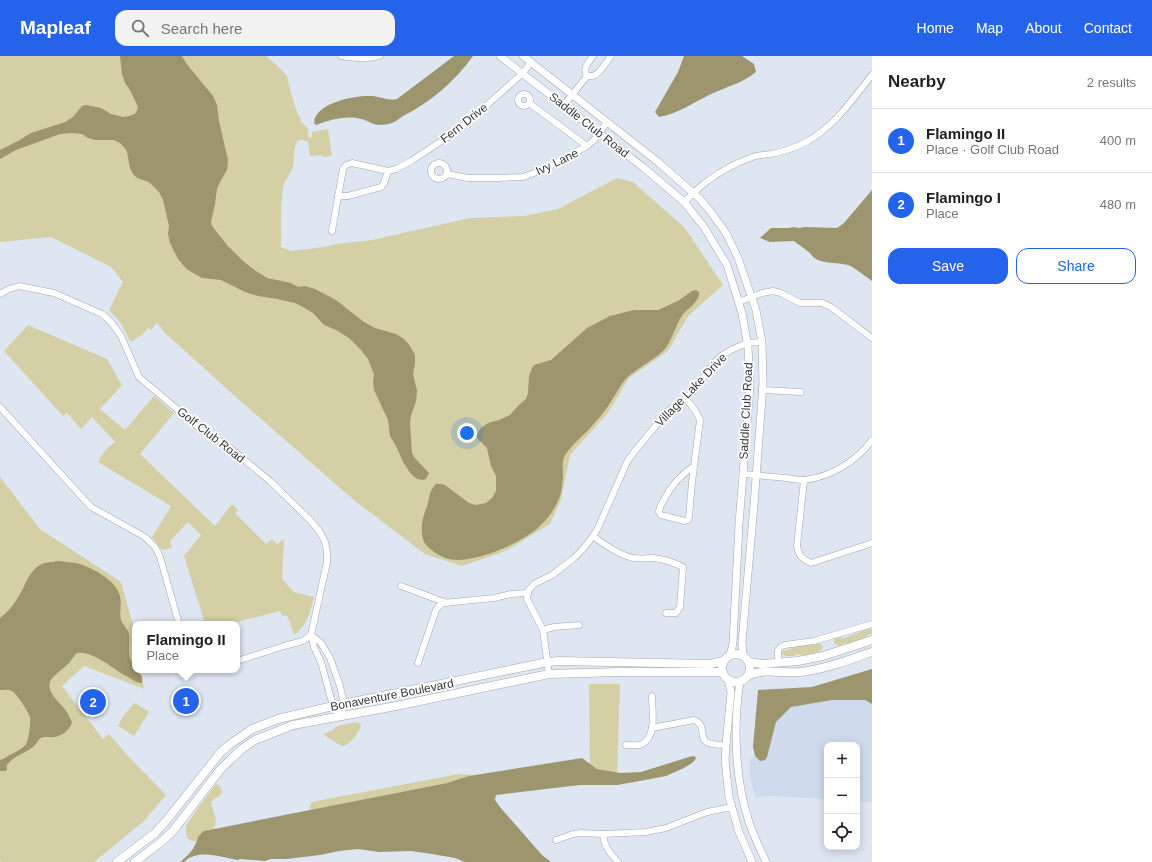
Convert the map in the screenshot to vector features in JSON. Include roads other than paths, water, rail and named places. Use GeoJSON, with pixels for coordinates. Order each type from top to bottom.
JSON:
{"type":"FeatureCollection","features":[{"type":"Feature","properties":{"kind":"main road"},"geometry":{"type":"LineString","coordinates":[[749,662],[778,664],[823,656],[872,640]]}},
{"type":"Feature","properties":{"kind":"main road"},"geometry":{"type":"LineString","coordinates":[[749,675],[749,662],[743,655],[736,653],[730,654],[723,661],[723,675],[732,682],[740,682],[749,675],[761,671],[800,672],[826,667],[872,652]]}},
{"type":"Feature","properties":{"kind":"main road","name":"Bonaventure Boulevard"},"geometry":{"type":"LineString","coordinates":[[117,862],[155,833],[212,763],[229,746],[252,729],[278,719],[333,706],[548,662],[710,664],[723,661]]}},
{"type":"Feature","properties":{"kind":"main road","name":"Bonaventure Boulevard"},"geometry":{"type":"LineString","coordinates":[[135,862],[173,831],[220,770],[243,748],[255,740],[293,725],[340,717],[549,674],[722,672]]}},
{"type":"Feature","properties":{"kind":"street"},"geometry":{"type":"LineString","coordinates":[[341,56],[358,59],[380,56]]}},
{"type":"Feature","properties":{"kind":"street","name":"Saddle Club Road"},"geometry":{"type":"LineString","coordinates":[[500,56],[599,132],[684,202],[704,227],[727,265],[742,313],[748,343],[750,386],[739,524],[734,642],[730,654]]}},
{"type":"Feature","properties":{"kind":"street","name":"Saddle Club Road"},"geometry":{"type":"LineString","coordinates":[[523,56],[658,162],[694,193],[710,211],[726,234],[738,258],[756,310],[762,342],[762,390],[757,475],[742,642],[743,655]]}},
{"type":"Feature","properties":{"kind":"street"},"geometry":{"type":"LineString","coordinates":[[587,76],[585,68],[593,56]]}},
{"type":"Feature","properties":{"kind":"street"},"geometry":{"type":"LineString","coordinates":[[587,76],[592,77],[597,74],[611,56]]}},
{"type":"Feature","properties":{"kind":"street","name":"Fern Drive"},"geometry":{"type":"LineString","coordinates":[[388,171],[396,169],[411,161],[460,129],[523,73],[531,62]]}},
{"type":"Feature","properties":{"kind":"street"},"geometry":{"type":"LineString","coordinates":[[684,202],[709,180],[751,157],[773,154],[790,149],[805,143],[818,135],[843,112],[872,75]]}},
{"type":"Feature","properties":{"kind":"street"},"geometry":{"type":"LineString","coordinates":[[564,105],[587,76]]}},
{"type":"Feature","properties":{"kind":"street"},"geometry":{"type":"LineString","coordinates":[[529,103],[588,146]]}},
{"type":"Feature","properties":{"kind":"street","name":"Ivy Lane"},"geometry":{"type":"LineString","coordinates":[[446,174],[475,178],[524,176],[542,170],[588,146],[607,122]]}},
{"type":"Feature","properties":{"kind":"street"},"geometry":{"type":"LineString","coordinates":[[332,231],[338,196],[343,169],[346,165],[352,164],[388,171],[381,187],[348,196],[338,196]]}},
{"type":"Feature","properties":{"kind":"street","name":"Golf Club Road"},"geometry":{"type":"LineString","coordinates":[[0,294],[9,289],[20,286],[54,292],[102,314],[111,322],[121,336],[139,377],[210,437],[222,442],[271,482],[310,520],[320,532],[325,542],[327,552],[326,564],[311,635]]}},
{"type":"Feature","properties":{"kind":"street"},"geometry":{"type":"LineString","coordinates":[[739,302],[762,293],[773,291],[781,293],[800,303],[822,303],[831,307],[872,338]]}},
{"type":"Feature","properties":{"kind":"street","name":"Village Lake Drive"},"geometry":{"type":"LineString","coordinates":[[528,593],[534,584],[552,574],[573,559],[593,536],[598,528],[623,470],[634,452],[668,411],[686,399],[721,356],[748,343],[762,342]]}},
{"type":"Feature","properties":{"kind":"street","name":"Saddle Club Road"},"geometry":{"type":"LineString","coordinates":[[762,390],[801,392]]}},
{"type":"Feature","properties":{"kind":"street"},"geometry":{"type":"LineString","coordinates":[[686,399],[695,408],[700,420],[688,520],[685,522],[661,515],[659,509],[669,490],[678,478],[694,466]]}},
{"type":"Feature","properties":{"kind":"street"},"geometry":{"type":"LineString","coordinates":[[0,407],[91,507],[145,537],[155,547],[160,557],[178,621]]}},
{"type":"Feature","properties":{"kind":"street"},"geometry":{"type":"LineString","coordinates":[[743,474],[804,480],[825,475],[853,460],[872,440]]}},
{"type":"Feature","properties":{"kind":"street"},"geometry":{"type":"LineString","coordinates":[[804,480],[797,546],[799,554],[803,560],[811,563],[872,544]]}},
{"type":"Feature","properties":{"kind":"street"},"geometry":{"type":"LineString","coordinates":[[593,536],[600,542],[625,556],[634,558],[655,558],[684,567],[680,607],[676,613],[666,612]]}},
{"type":"Feature","properties":{"kind":"street"},"geometry":{"type":"LineString","coordinates":[[401,586],[447,602]]}},
{"type":"Feature","properties":{"kind":"street"},"geometry":{"type":"LineString","coordinates":[[418,663],[436,610],[441,604],[447,602],[494,598],[511,594],[528,593],[528,601],[543,630],[549,674]]}},
{"type":"Feature","properties":{"kind":"street"},"geometry":{"type":"LineString","coordinates":[[778,664],[778,650],[782,646],[814,641],[872,624]]}},
{"type":"Feature","properties":{"kind":"street"},"geometry":{"type":"LineString","coordinates":[[543,630],[554,627],[579,625]]}},
{"type":"Feature","properties":{"kind":"street"},"geometry":{"type":"LineString","coordinates":[[311,635],[321,644],[330,658],[340,686],[344,704],[340,717]]}},
{"type":"Feature","properties":{"kind":"street"},"geometry":{"type":"LineString","coordinates":[[240,660],[303,641],[311,635]]}},
{"type":"Feature","properties":{"kind":"street"},"geometry":{"type":"LineString","coordinates":[[311,635],[314,647],[321,662],[333,706],[340,717]]}},
{"type":"Feature","properties":{"kind":"street"},"geometry":{"type":"LineString","coordinates":[[321,662],[330,658]]}},
{"type":"Feature","properties":{"kind":"street"},"geometry":{"type":"LineString","coordinates":[[728,680],[731,692],[725,760],[729,797],[739,832],[752,862]]}},
{"type":"Feature","properties":{"kind":"street"},"geometry":{"type":"LineString","coordinates":[[740,682],[736,738],[739,775],[748,821],[756,843],[766,862]]}},
{"type":"Feature","properties":{"kind":"street"},"geometry":{"type":"LineString","coordinates":[[626,745],[643,744],[649,738],[652,728],[652,696]]}},
{"type":"Feature","properties":{"kind":"street"},"geometry":{"type":"LineString","coordinates":[[652,728],[694,720],[701,726],[703,738],[706,742],[726,745]]}},
{"type":"Feature","properties":{"kind":"street"},"geometry":{"type":"LineString","coordinates":[[556,840],[581,833],[603,834],[646,832],[666,828],[707,812],[732,807],[744,802]]}},
{"type":"Feature","properties":{"kind":"street"},"geometry":{"type":"LineString","coordinates":[[603,834],[604,843],[609,852],[618,862]]}},
{"type":"Feature","properties":{"kind":"place","name":"Flamingo II"},"geometry":{"type":"Point","coordinates":[186,701]}},
{"type":"Feature","properties":{"kind":"place","name":"Flamingo I"},"geometry":{"type":"Point","coordinates":[93,702]}}]}
